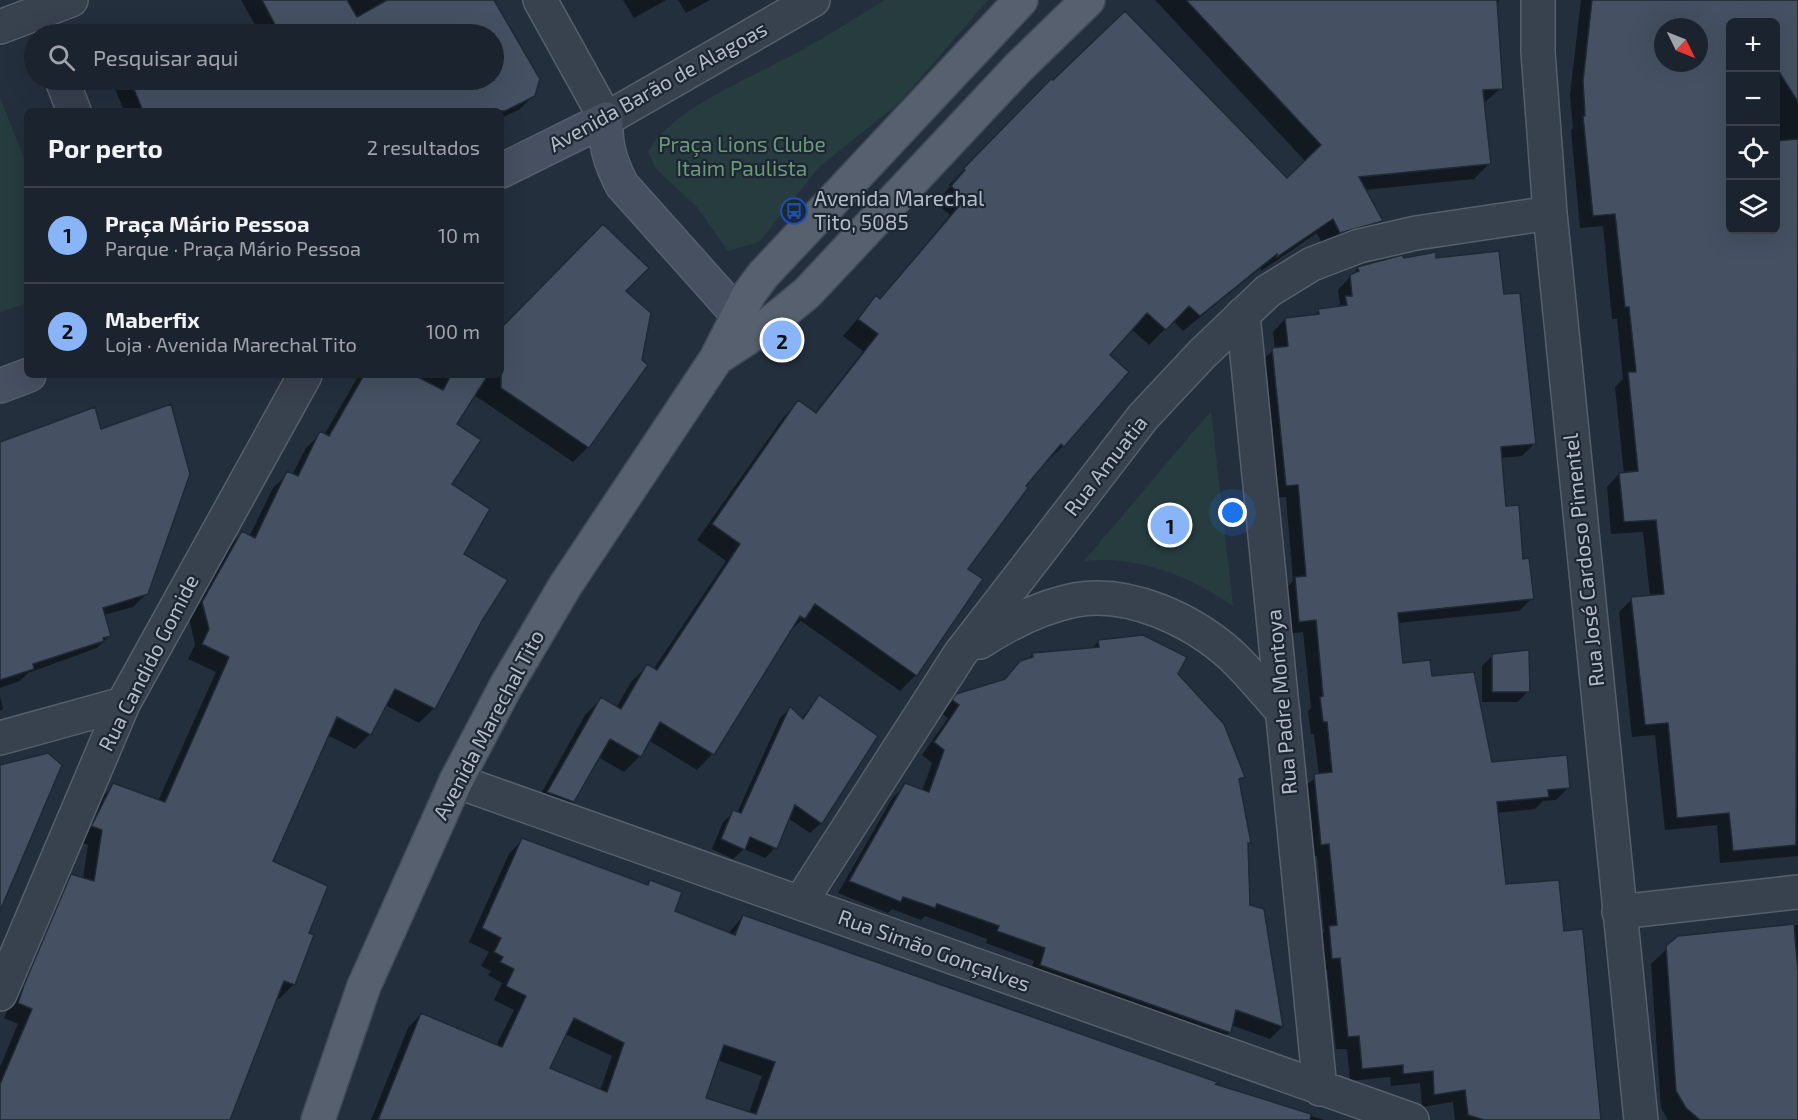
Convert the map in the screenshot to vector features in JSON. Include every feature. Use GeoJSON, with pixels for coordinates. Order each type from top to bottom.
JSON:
{"type":"FeatureCollection","features":[{"type":"Feature","properties":{"kind":"main road","name":"Avenida Marechal Tito"},"geometry":{"type":"LineString","coordinates":[[747,324],[749,294],[777,258],[1021,0]]}},
{"type":"Feature","properties":{"kind":"main road","name":"Avenida Marechal Tito"},"geometry":{"type":"LineString","coordinates":[[318,1120],[364,986],[456,782],[506,686],[565,586],[716,359],[747,324],[807,293],[1018,68],[1088,0]]}},
{"type":"Feature","properties":{"kind":"main road","name":"Avenida Barão de Alagoas"},"geometry":{"type":"LineString","coordinates":[[504,170],[606,119]]}},
{"type":"Feature","properties":{"kind":"main road"},"geometry":{"type":"LineString","coordinates":[[606,119],[605,146],[610,163],[622,185],[747,324]]}},
{"type":"Feature","properties":{"kind":"main road"},"geometry":{"type":"LineString","coordinates":[[0,386],[24,377]]}},
{"type":"Feature","properties":{"kind":"street"},"geometry":{"type":"LineString","coordinates":[[39,24],[70,0]]}},
{"type":"Feature","properties":{"kind":"street"},"geometry":{"type":"LineString","coordinates":[[540,0],[606,119]]}},
{"type":"Feature","properties":{"kind":"street","name":"Avenida Barão de Alagoas"},"geometry":{"type":"LineString","coordinates":[[606,119],[813,0]]}},
{"type":"Feature","properties":{"kind":"street","name":"Rua José Cardoso Pimentel"},"geometry":{"type":"LineString","coordinates":[[1538,0],[1538,52],[1550,213],[1619,912],[1642,1120]]}},
{"type":"Feature","properties":{"kind":"street"},"geometry":{"type":"LineString","coordinates":[[0,27],[24,26]]}},
{"type":"Feature","properties":{"kind":"street"},"geometry":{"type":"LineString","coordinates":[[66,90],[73,108]]}},
{"type":"Feature","properties":{"kind":"street","name":"Rua Amuatia"},"geometry":{"type":"LineString","coordinates":[[800,903],[960,654],[1143,417],[1202,354],[1268,291],[1312,264],[1359,246],[1416,233],[1550,213]]}},
{"type":"Feature","properties":{"kind":"street","name":"Rua Padre Montoya"},"geometry":{"type":"LineString","coordinates":[[1244,314],[1320,1089]]}},
{"type":"Feature","properties":{"kind":"street","name":"Rua Candido Gomide"},"geometry":{"type":"LineString","coordinates":[[0,994],[123,704],[303,378]]}},
{"type":"Feature","properties":{"kind":"street"},"geometry":{"type":"LineString","coordinates":[[960,654],[1017,619],[1076,600],[1118,600],[1153,609],[1194,628],[1230,655],[1283,712]]}},
{"type":"Feature","properties":{"kind":"street"},"geometry":{"type":"LineString","coordinates":[[0,738],[123,704]]}},
{"type":"Feature","properties":{"kind":"street","name":"Rua Simão Gonçalves"},"geometry":{"type":"LineString","coordinates":[[456,782],[1412,1120]]}},
{"type":"Feature","properties":{"kind":"street"},"geometry":{"type":"LineString","coordinates":[[1619,912],[1798,892]]}},
{"type":"Feature","properties":{"kind":"green space","name":"Praça Lions Clube Itaim Paulista"},"geometry":{"type":"Polygon","coordinates":[[[885,0],[988,0],[899,103],[819,167],[759,242],[728,251],[696,206],[656,169],[648,152],[659,137],[691,109],[801,50],[885,0]]]}},
{"type":"Feature","properties":{"kind":"green space"},"geometry":{"type":"Polygon","coordinates":[[[0,98],[24,158],[24,304],[0,312],[0,98]]]}},
{"type":"Feature","properties":{"kind":"green space"},"geometry":{"type":"Polygon","coordinates":[[[1211,411],[1233,606],[1199,585],[1162,570],[1124,561],[1084,561],[1211,411]]]}},
{"type":"Feature","properties":{"kind":"building"},"geometry":{"type":"Polygon","coordinates":[[[262,0],[347,0],[357,17],[387,0],[494,0],[540,79],[535,96],[505,111],[504,108],[142,108],[134,90],[504,90],[504,24],[275,24],[262,0]]]}},
{"type":"Feature","properties":{"kind":"building"},"geometry":{"type":"Polygon","coordinates":[[[1186,0],[1497,0],[1503,89],[1483,90],[1491,164],[1359,177],[1383,221],[1340,233],[1333,219],[1277,257],[1277,254],[1200,316],[1189,306],[1166,330],[1147,313],[1110,355],[1129,372],[1064,447],[1061,444],[1026,486],[1028,488],[968,569],[983,579],[917,676],[815,604],[805,619],[800,616],[714,755],[660,722],[641,757],[610,739],[574,802],[547,792],[601,697],[621,709],[647,664],[657,670],[740,544],[712,524],[798,400],[816,413],[878,334],[858,319],[876,295],[880,299],[965,199],[951,186],[965,170],[963,169],[1051,79],[1053,80],[1125,11],[1287,178],[1321,145],[1186,0]]]}},
{"type":"Feature","properties":{"kind":"building"},"geometry":{"type":"Polygon","coordinates":[[[1592,0],[1798,0],[1798,102],[1780,73],[1780,18],[1726,18],[1726,234],[1780,234],[1780,141],[1798,139],[1796,845],[1733,851],[1729,813],[1677,818],[1668,723],[1645,725],[1631,597],[1664,594],[1656,520],[1624,522],[1619,473],[1638,471],[1628,372],[1636,372],[1629,307],[1625,307],[1615,214],[1593,216],[1583,116],[1585,116],[1583,81],[1592,0]]]}},
{"type":"Feature","properties":{"kind":"building"},"geometry":{"type":"Polygon","coordinates":[[[603,224],[649,268],[626,291],[651,313],[642,360],[648,365],[589,448],[501,388],[501,378],[504,378],[504,325],[603,224]]]}},
{"type":"Feature","properties":{"kind":"building"},"geometry":{"type":"Polygon","coordinates":[[[1499,251],[1504,294],[1520,293],[1536,444],[1501,447],[1506,506],[1519,505],[1523,559],[1529,558],[1534,599],[1398,613],[1403,663],[1430,660],[1432,676],[1474,672],[1492,762],[1567,755],[1570,788],[1548,790],[1549,797],[1497,802],[1506,884],[1559,880],[1564,931],[1583,929],[1601,1120],[1484,1120],[1468,1115],[1465,1090],[1434,1095],[1433,1071],[1403,1074],[1403,1065],[1362,1069],[1359,1036],[1348,1037],[1340,958],[1332,959],[1329,926],[1337,925],[1329,844],[1321,845],[1314,774],[1332,772],[1327,722],[1323,722],[1320,697],[1323,696],[1316,620],[1299,622],[1295,577],[1306,576],[1298,485],[1286,486],[1272,348],[1288,346],[1285,318],[1319,314],[1318,309],[1347,305],[1345,296],[1352,296],[1350,275],[1359,271],[1357,267],[1402,255],[1404,258],[1436,252],[1436,258],[1499,251]]]}},
{"type":"Feature","properties":{"kind":"building"},"geometry":{"type":"Polygon","coordinates":[[[362,378],[420,378],[443,390],[449,378],[486,378],[457,424],[481,440],[452,484],[490,509],[464,554],[508,580],[482,621],[435,709],[395,689],[371,735],[337,717],[273,861],[328,886],[309,933],[314,935],[295,985],[284,981],[230,1120],[0,1120],[0,1084],[32,1009],[18,1003],[24,985],[71,874],[94,881],[102,830],[91,826],[113,783],[165,802],[229,657],[202,644],[209,629],[202,602],[242,531],[255,538],[287,471],[298,476],[320,431],[329,436],[362,378]]]}},
{"type":"Feature","properties":{"kind":"building"},"geometry":{"type":"Polygon","coordinates":[[[171,404],[190,474],[148,594],[103,608],[111,636],[103,638],[104,641],[33,664],[34,669],[0,680],[0,442],[95,407],[101,429],[171,404]]]}},
{"type":"Feature","properties":{"kind":"building"},"geometry":{"type":"Polygon","coordinates":[[[1143,635],[1187,657],[1178,674],[1224,724],[1245,777],[1239,779],[1251,843],[1248,843],[1250,905],[1264,909],[1283,1027],[1236,1010],[1231,1033],[1040,965],[1045,948],[997,931],[999,926],[937,904],[935,908],[903,897],[901,902],[849,881],[905,783],[929,792],[944,750],[934,742],[959,705],[952,700],[956,694],[1005,679],[1020,661],[1033,657],[1032,653],[1099,647],[1098,640],[1143,635]]]}},
{"type":"Feature","properties":{"kind":"building"},"geometry":{"type":"Polygon","coordinates":[[[1529,650],[1530,692],[1492,692],[1492,654],[1529,650]]]}},
{"type":"Feature","properties":{"kind":"building"},"geometry":{"type":"Polygon","coordinates":[[[819,695],[878,736],[822,824],[795,805],[777,849],[750,837],[745,850],[721,839],[733,810],[741,813],[790,706],[803,719],[819,695]]]}},
{"type":"Feature","properties":{"kind":"building"},"geometry":{"type":"Polygon","coordinates":[[[48,753],[62,765],[0,911],[0,765],[48,753]]]}},
{"type":"Feature","properties":{"kind":"building"},"geometry":{"type":"Polygon","coordinates":[[[522,838],[648,885],[650,880],[682,892],[675,911],[735,935],[743,915],[1220,1083],[1215,1084],[1311,1114],[1310,1120],[378,1120],[421,1013],[502,1047],[526,996],[506,986],[514,969],[500,962],[503,957],[494,952],[501,938],[482,928],[522,838]],[[574,1018],[550,1068],[607,1092],[624,1043],[574,1018]],[[724,1045],[706,1098],[756,1114],[775,1062],[724,1045]]]}},
{"type":"Feature","properties":{"kind":"building"},"geometry":{"type":"Polygon","coordinates":[[[1794,924],[1798,972],[1798,1120],[1700,1120],[1686,1108],[1676,1091],[1666,946],[1678,936],[1794,924]]]}},
{"type":"Feature","properties":{"kind":"place","name":"Avenida Marechal Tito, 5085"},"geometry":{"type":"Point","coordinates":[794,211]}},
{"type":"Feature","properties":{"kind":"place","name":"Maberfix"},"geometry":{"type":"Point","coordinates":[782,340]}},
{"type":"Feature","properties":{"kind":"place","name":"Praça Mário Pessoa"},"geometry":{"type":"Point","coordinates":[1170,525]}}]}
